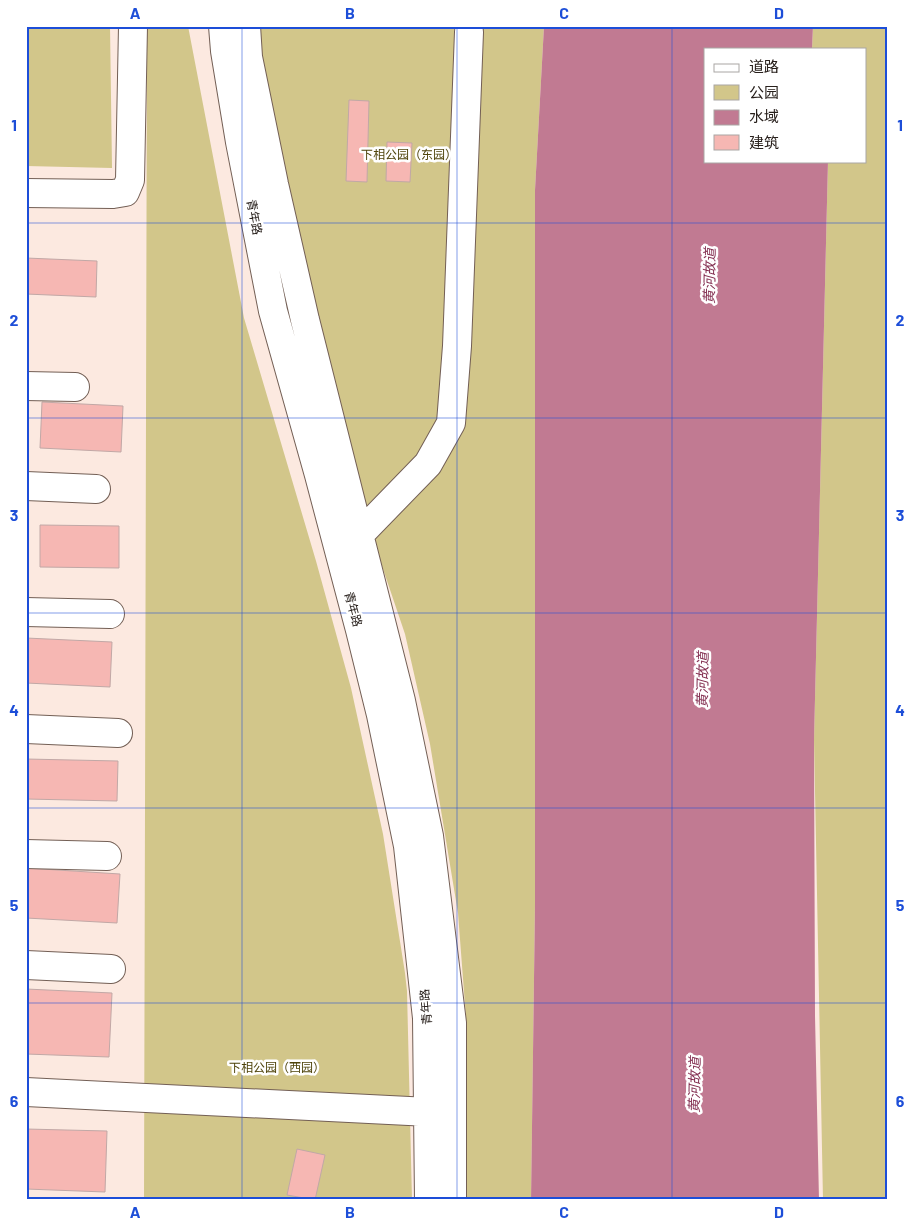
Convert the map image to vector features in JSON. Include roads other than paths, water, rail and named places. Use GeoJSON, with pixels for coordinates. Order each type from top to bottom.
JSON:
{"type":"FeatureCollection","features":[{"type":"Feature","properties":{"kind":"street"},"geometry":{"type":"LineString","coordinates":[[26,193],[113,194],[124,192],[130,180],[134,26]]}},
{"type":"Feature","properties":{"kind":"street","name":"青年路"},"geometry":{"type":"LineString","coordinates":[[223,26],[225,51],[240,142],[273,311],[322,484],[370,668],[408,846],[426,1018],[441,1112],[452,1200]]}},
{"type":"Feature","properties":{"kind":"street","name":"青年路"},"geometry":{"type":"LineString","coordinates":[[246,26],[248,57],[274,184],[305,320],[401,701],[429,836],[452,1023],[429,1200]]}},
{"type":"Feature","properties":{"kind":"street"},"geometry":{"type":"LineString","coordinates":[[359,535],[428,464],[451,423],[457,346],[469,32]]}},
{"type":"Feature","properties":{"kind":"street"},"geometry":{"type":"LineString","coordinates":[[26,386],[75,387]]}},
{"type":"Feature","properties":{"kind":"street"},"geometry":{"type":"LineString","coordinates":[[26,486],[96,489]]}},
{"type":"Feature","properties":{"kind":"street"},"geometry":{"type":"LineString","coordinates":[[26,612],[110,614]]}},
{"type":"Feature","properties":{"kind":"street"},"geometry":{"type":"LineString","coordinates":[[26,729],[118,733]]}},
{"type":"Feature","properties":{"kind":"street"},"geometry":{"type":"LineString","coordinates":[[26,854],[106,856]]}},
{"type":"Feature","properties":{"kind":"street"},"geometry":{"type":"LineString","coordinates":[[26,965],[111,969]]}},
{"type":"Feature","properties":{"kind":"street"},"geometry":{"type":"LineString","coordinates":[[26,1092],[441,1112]]}},
{"type":"Feature","properties":{"kind":"water","name":"黄河故道"},"geometry":{"type":"Polygon","coordinates":[[[544,26],[813,26],[812,48],[704,48],[704,162],[828,162],[814,740],[815,1016],[819,1200],[531,1200],[535,904],[535,190],[544,26]]]}},
{"type":"Feature","properties":{"kind":"park label","name":"下相公园（东园）"},"geometry":{"type":"Point","coordinates":[409,154]}},
{"type":"Feature","properties":{"kind":"park label","name":"下相公园（西园）"},"geometry":{"type":"Point","coordinates":[277,1067]}}]}
